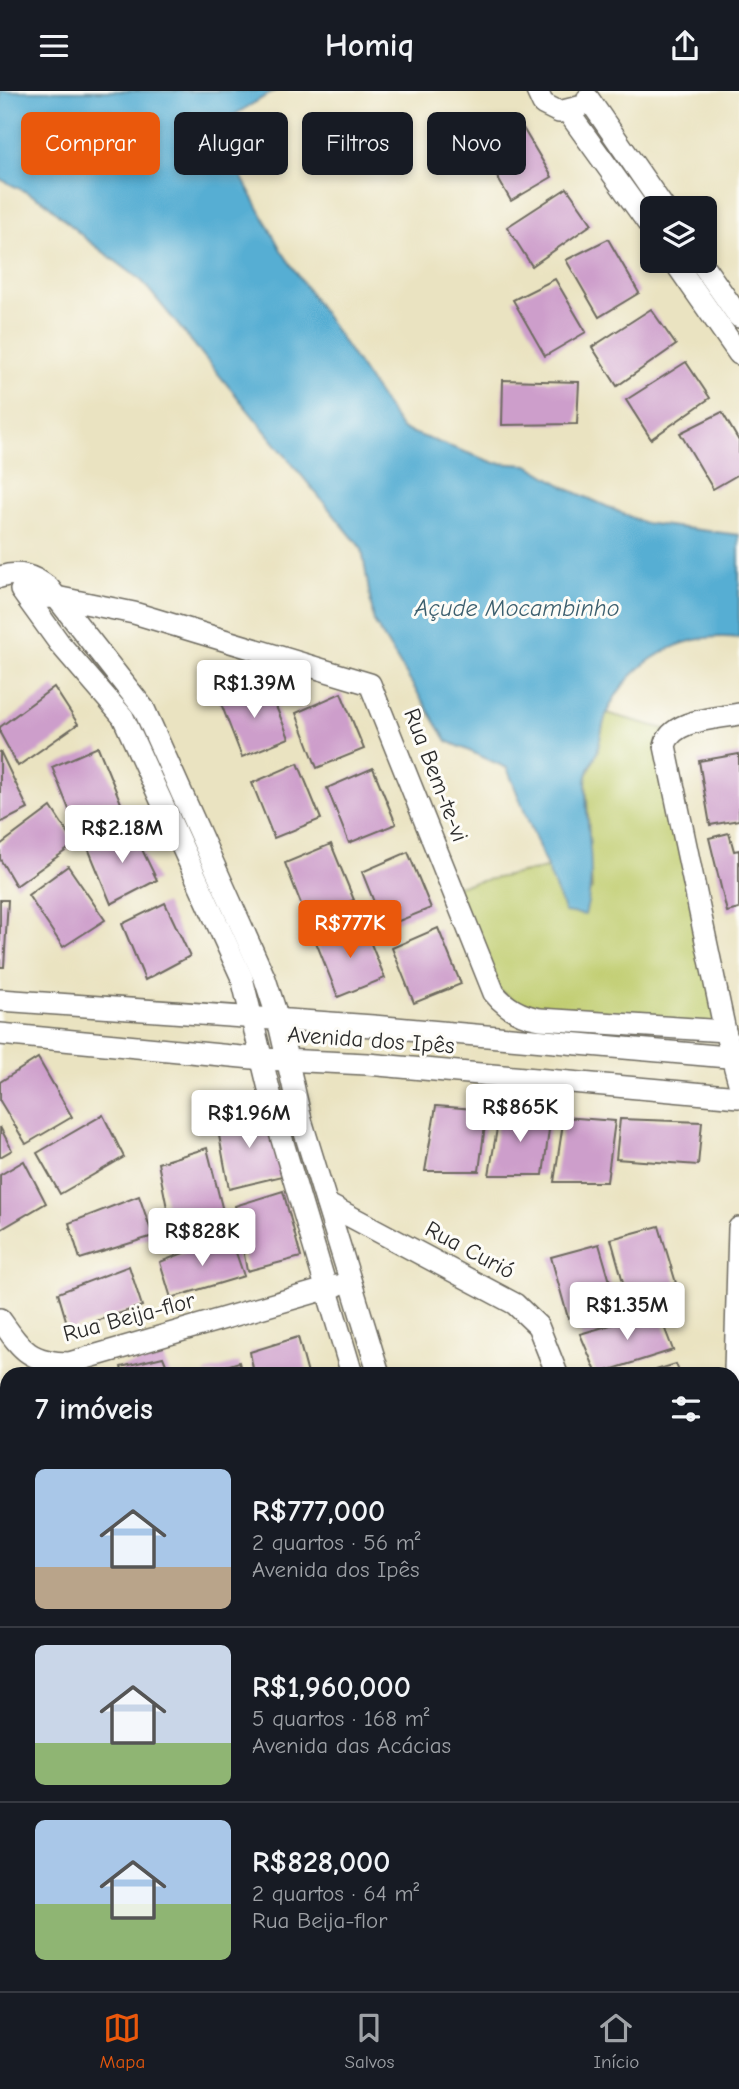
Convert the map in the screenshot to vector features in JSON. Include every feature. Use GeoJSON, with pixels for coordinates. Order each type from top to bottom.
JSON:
{"type":"FeatureCollection","features":[{"type":"Feature","properties":{"kind":"street"},"geometry":{"type":"LineString","coordinates":[[537,91],[550,109],[568,112],[576,110],[589,95],[656,196]]}},
{"type":"Feature","properties":{"kind":"street"},"geometry":{"type":"LineString","coordinates":[[568,112],[640,212]]}},
{"type":"Feature","properties":{"kind":"street"},"geometry":{"type":"LineString","coordinates":[[682,273],[739,354]]}},
{"type":"Feature","properties":{"kind":"street"},"geometry":{"type":"LineString","coordinates":[[709,273],[739,317]]}},
{"type":"Feature","properties":{"kind":"street"},"geometry":{"type":"LineString","coordinates":[[5,575],[38,579],[56,597],[144,709],[249,943],[278,1019],[301,1120],[377,1367]]}},
{"type":"Feature","properties":{"kind":"street"},"geometry":{"type":"LineString","coordinates":[[5,575],[122,717],[242,978],[278,1126],[350,1367]]}},
{"type":"Feature","properties":{"kind":"street","name":"Rua Bem-te-vi"},"geometry":{"type":"LineString","coordinates":[[33,608],[56,597],[134,613],[370,684],[494,993],[501,1002],[520,1014],[540,1020],[724,1031]]}},
{"type":"Feature","properties":{"kind":"street"},"geometry":{"type":"LineString","coordinates":[[739,714],[678,728],[670,734],[665,746],[724,1031],[736,1057],[739,1083]]}},
{"type":"Feature","properties":{"kind":"street","name":"Avenida dos Ipês"},"geometry":{"type":"LineString","coordinates":[[0,1000],[253,1017],[736,1057]]}},
{"type":"Feature","properties":{"kind":"street","name":"Avenida dos Ipês"},"geometry":{"type":"LineString","coordinates":[[0,1034],[263,1059],[380,1065],[739,1097]]}},
{"type":"Feature","properties":{"kind":"street","name":"Rua Curió"},"geometry":{"type":"LineString","coordinates":[[327,1204],[515,1304],[538,1326],[554,1367]]}},
{"type":"Feature","properties":{"kind":"street"},"geometry":{"type":"LineString","coordinates":[[735,1367],[739,1228]]}},
{"type":"Feature","properties":{"kind":"street","name":"Rua Beija-flor"},"geometry":{"type":"LineString","coordinates":[[0,1319],[27,1354],[42,1361],[69,1363],[350,1282]]}},
{"type":"Feature","properties":{"kind":"green space"},"geometry":{"type":"Polygon","coordinates":[[[606,713],[665,729],[723,1031],[541,1017],[498,990],[456,886],[547,868],[565,911],[592,889],[586,778],[597,753],[606,713]]]}},
{"type":"Feature","properties":{"kind":"water","name":"Açude Mocambinho"},"geometry":{"type":"Polygon","coordinates":[[[0,91],[274,91],[239,112],[174,112],[174,175],[241,175],[281,250],[402,429],[495,463],[528,465],[570,490],[644,523],[739,535],[739,638],[699,639],[662,653],[645,663],[631,677],[608,710],[597,752],[586,778],[591,865],[585,915],[565,912],[507,768],[447,741],[374,622],[362,549],[142,281],[86,239],[44,201],[0,179],[0,91]]]}},
{"type":"Feature","properties":{"kind":"building"},"geometry":{"type":"Polygon","coordinates":[[[526,133],[552,177],[511,201],[496,175],[526,175],[526,133]]]}},
{"type":"Feature","properties":{"kind":"building"},"geometry":{"type":"Polygon","coordinates":[[[567,188],[592,224],[532,266],[507,227],[567,188]]]}},
{"type":"Feature","properties":{"kind":"building"},"geometry":{"type":"Polygon","coordinates":[[[608,239],[639,293],[599,317],[566,260],[608,239]]]}},
{"type":"Feature","properties":{"kind":"building"},"geometry":{"type":"Polygon","coordinates":[[[555,279],[586,332],[545,356],[513,300],[555,279]]]}},
{"type":"Feature","properties":{"kind":"building"},"geometry":{"type":"Polygon","coordinates":[[[651,309],[676,345],[617,386],[592,347],[651,309]]]}},
{"type":"Feature","properties":{"kind":"building"},"geometry":{"type":"Polygon","coordinates":[[[686,362],[710,398],[651,439],[626,400],[686,362]]]}},
{"type":"Feature","properties":{"kind":"building"},"geometry":{"type":"Polygon","coordinates":[[[503,380],[579,382],[577,424],[502,425],[503,380]]]}},
{"type":"Feature","properties":{"kind":"building"},"geometry":{"type":"Polygon","coordinates":[[[722,412],[739,441],[739,474],[713,489],[680,433],[722,412]]]}},
{"type":"Feature","properties":{"kind":"building"},"geometry":{"type":"Polygon","coordinates":[[[266,682],[289,738],[242,757],[220,701],[266,682]]]}},
{"type":"Feature","properties":{"kind":"building"},"geometry":{"type":"Polygon","coordinates":[[[54,687],[78,724],[18,766],[0,733],[0,727],[54,687]]]}},
{"type":"Feature","properties":{"kind":"building"},"geometry":{"type":"Polygon","coordinates":[[[341,693],[364,749],[317,768],[296,713],[341,693]]]}},
{"type":"Feature","properties":{"kind":"building"},"geometry":{"type":"Polygon","coordinates":[[[98,747],[121,803],[74,822],[52,767],[98,747]]]}},
{"type":"Feature","properties":{"kind":"building"},"geometry":{"type":"Polygon","coordinates":[[[0,751],[28,809],[0,823],[0,751]]]}},
{"type":"Feature","properties":{"kind":"building"},"geometry":{"type":"Polygon","coordinates":[[[739,754],[739,820],[710,825],[699,761],[739,754]]]}},
{"type":"Feature","properties":{"kind":"building"},"geometry":{"type":"Polygon","coordinates":[[[298,763],[321,819],[274,838],[252,783],[298,763]]]}},
{"type":"Feature","properties":{"kind":"building"},"geometry":{"type":"Polygon","coordinates":[[[373,768],[396,824],[349,843],[327,788],[373,768]]]}},
{"type":"Feature","properties":{"kind":"building"},"geometry":{"type":"Polygon","coordinates":[[[51,807],[75,844],[16,886],[0,859],[0,845],[51,807]]]}},
{"type":"Feature","properties":{"kind":"building"},"geometry":{"type":"Polygon","coordinates":[[[131,827],[157,880],[111,904],[88,848],[131,827]]]}},
{"type":"Feature","properties":{"kind":"building"},"geometry":{"type":"Polygon","coordinates":[[[729,833],[734,851],[739,850],[739,909],[727,912],[709,838],[729,833]]]}},
{"type":"Feature","properties":{"kind":"building"},"geometry":{"type":"Polygon","coordinates":[[[331,844],[354,900],[307,919],[285,863],[331,844]]]}},
{"type":"Feature","properties":{"kind":"building"},"geometry":{"type":"Polygon","coordinates":[[[408,852],[431,908],[384,927],[362,872],[408,852]]]}},
{"type":"Feature","properties":{"kind":"building"},"geometry":{"type":"Polygon","coordinates":[[[68,866],[105,920],[63,947],[28,895],[68,866]]]}},
{"type":"Feature","properties":{"kind":"building"},"geometry":{"type":"Polygon","coordinates":[[[0,900],[8,900],[4,967],[0,967],[0,900]]]}},
{"type":"Feature","properties":{"kind":"building"},"geometry":{"type":"Polygon","coordinates":[[[165,903],[190,956],[145,980],[122,924],[165,903]]]}},
{"type":"Feature","properties":{"kind":"building"},"geometry":{"type":"Polygon","coordinates":[[[362,922],[385,978],[338,997],[316,942],[362,922]]]}},
{"type":"Feature","properties":{"kind":"building"},"geometry":{"type":"Polygon","coordinates":[[[438,928],[461,984],[414,1003],[392,948],[438,928]]]}},
{"type":"Feature","properties":{"kind":"building"},"geometry":{"type":"Polygon","coordinates":[[[38,1058],[72,1117],[26,1144],[0,1101],[0,1082],[38,1058]]]}},
{"type":"Feature","properties":{"kind":"building"},"geometry":{"type":"Polygon","coordinates":[[[436,1106],[487,1110],[479,1171],[425,1171],[436,1106]]]}},
{"type":"Feature","properties":{"kind":"building"},"geometry":{"type":"Polygon","coordinates":[[[265,1110],[282,1176],[229,1189],[217,1125],[265,1110]]]}},
{"type":"Feature","properties":{"kind":"building"},"geometry":{"type":"Polygon","coordinates":[[[500,1111],[551,1115],[543,1175],[489,1175],[500,1111]]]}},
{"type":"Feature","properties":{"kind":"building"},"geometry":{"type":"Polygon","coordinates":[[[103,1115],[124,1157],[60,1194],[37,1153],[103,1115]]]}},
{"type":"Feature","properties":{"kind":"building"},"geometry":{"type":"Polygon","coordinates":[[[564,1117],[615,1121],[607,1182],[554,1182],[564,1117]]]}},
{"type":"Feature","properties":{"kind":"building"},"geometry":{"type":"Polygon","coordinates":[[[620,1119],[702,1122],[698,1165],[616,1159],[620,1119]]]}},
{"type":"Feature","properties":{"kind":"building"},"geometry":{"type":"Polygon","coordinates":[[[0,1127],[12,1150],[0,1157],[0,1127]]]}},
{"type":"Feature","properties":{"kind":"building"},"geometry":{"type":"Polygon","coordinates":[[[207,1148],[224,1215],[171,1228],[158,1163],[207,1148]]]}},
{"type":"Feature","properties":{"kind":"building"},"geometry":{"type":"Polygon","coordinates":[[[24,1161],[46,1203],[0,1230],[0,1175],[24,1161]]]}},
{"type":"Feature","properties":{"kind":"building"},"geometry":{"type":"Polygon","coordinates":[[[283,1191],[301,1257],[247,1271],[235,1206],[283,1191]]]}},
{"type":"Feature","properties":{"kind":"building"},"geometry":{"type":"Polygon","coordinates":[[[139,1196],[153,1236],[80,1259],[69,1223],[139,1196]]]}},
{"type":"Feature","properties":{"kind":"building"},"geometry":{"type":"Polygon","coordinates":[[[659,1226],[676,1283],[628,1300],[611,1239],[659,1226]]]}},
{"type":"Feature","properties":{"kind":"building"},"geometry":{"type":"Polygon","coordinates":[[[230,1235],[244,1276],[171,1298],[160,1262],[230,1235]]]}},
{"type":"Feature","properties":{"kind":"building"},"geometry":{"type":"Polygon","coordinates":[[[599,1244],[616,1302],[568,1318],[551,1257],[599,1244]]]}},
{"type":"Feature","properties":{"kind":"building"},"geometry":{"type":"Polygon","coordinates":[[[129,1266],[142,1306],[69,1330],[58,1293],[129,1266]]]}},
{"type":"Feature","properties":{"kind":"building"},"geometry":{"type":"Polygon","coordinates":[[[658,1311],[673,1350],[619,1367],[594,1367],[580,1334],[658,1311]]]}},
{"type":"Feature","properties":{"kind":"building"},"geometry":{"type":"Polygon","coordinates":[[[298,1337],[306,1367],[253,1367],[250,1352],[298,1337]]]}},
{"type":"Feature","properties":{"kind":"building"},"geometry":{"type":"Polygon","coordinates":[[[163,1357],[167,1367],[121,1367],[163,1357]]]}},
{"type":"Feature","properties":{"kind":"building"},"geometry":{"type":"Polygon","coordinates":[[[239,1362],[240,1367],[223,1367],[239,1362]]]}}]}
